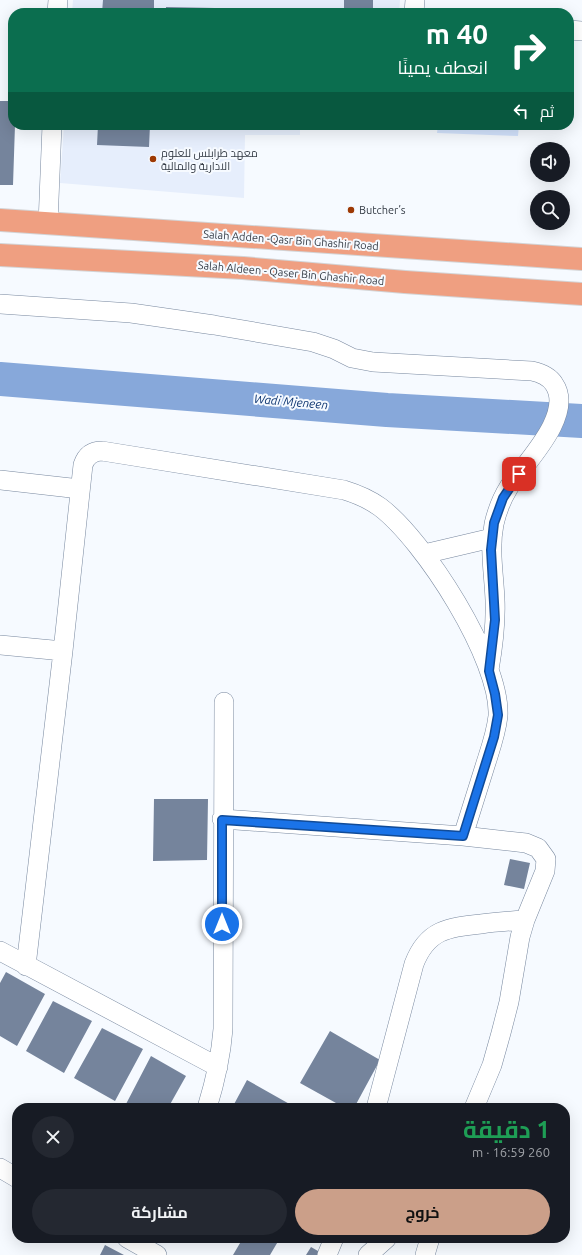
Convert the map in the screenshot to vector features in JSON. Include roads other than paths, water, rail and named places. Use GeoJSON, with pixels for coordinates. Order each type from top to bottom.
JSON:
{"type":"FeatureCollection","features":[{"type":"Feature","properties":{"kind":"highway","name":"Salah Adden -Qasr Bin Ghashir Road"},"geometry":{"type":"LineString","coordinates":[[0,220],[582,259]]}},
{"type":"Feature","properties":{"kind":"highway","name":"Salah Aldeen - Qaser Bin Ghashir Road"},"geometry":{"type":"LineString","coordinates":[[0,255],[243,268],[405,282],[582,294]]}},
{"type":"Feature","properties":{"kind":"street"},"geometry":{"type":"LineString","coordinates":[[48,224],[52,130]]}},
{"type":"Feature","properties":{"kind":"street"},"geometry":{"type":"LineString","coordinates":[[0,304],[131,313],[206,324],[314,342],[334,349],[352,358],[372,362],[540,372],[547,376],[557,388],[559,404],[551,428],[538,450],[503,498],[494,523],[492,538],[492,565],[495,620],[489,671]]}},
{"type":"Feature","properties":{"kind":"street"},"geometry":{"type":"LineString","coordinates":[[26,966],[63,651],[80,489],[85,460],[93,452],[102,450],[344,490],[362,496],[379,506],[392,518],[424,554],[468,621],[479,644],[489,671],[495,694],[498,715],[494,737],[463,836]]}},
{"type":"Feature","properties":{"kind":"street"},"geometry":{"type":"LineString","coordinates":[[0,480],[80,489]]}},
{"type":"Feature","properties":{"kind":"street"},"geometry":{"type":"LineString","coordinates":[[424,554],[492,538]]}},
{"type":"Feature","properties":{"kind":"street"},"geometry":{"type":"LineString","coordinates":[[0,645],[63,651]]}},
{"type":"Feature","properties":{"kind":"street"},"geometry":{"type":"LineString","coordinates":[[208,1103],[222,1048],[223,1029],[222,820],[224,702]]}},
{"type":"Feature","properties":{"kind":"street"},"geometry":{"type":"LineString","coordinates":[[222,820],[463,836],[526,843],[538,848],[546,859],[545,871],[525,920],[520,937],[509,1002],[501,1033],[492,1065],[476,1103]]}},
{"type":"Feature","properties":{"kind":"street"},"geometry":{"type":"LineString","coordinates":[[377,1103],[414,964],[422,948],[435,935],[452,927],[525,920]]}},
{"type":"Feature","properties":{"kind":"street"},"geometry":{"type":"LineString","coordinates":[[0,951],[218,1067]]}},
{"type":"Feature","properties":{"kind":"street"},"geometry":{"type":"LineString","coordinates":[[0,1168],[12,1175]]}},
{"type":"Feature","properties":{"kind":"street"},"geometry":{"type":"LineString","coordinates":[[327,1255],[332,1243]]}},
{"type":"Feature","properties":{"kind":"street"},"geometry":{"type":"LineString","coordinates":[[368,1255],[381,1243]]}},
{"type":"Feature","properties":{"kind":"street"},"geometry":{"type":"LineString","coordinates":[[425,1255],[429,1243]]}},
{"type":"Feature","properties":{"kind":"waterway","name":"Wadi Mjeneen"},"geometry":{"type":"LineString","coordinates":[[0,379],[387,410],[582,421]]}},
{"type":"Feature","properties":{"kind":"place","name":"معهد طرابلس للعلوم الادارية والمالية"},"geometry":{"type":"Point","coordinates":[153,159]}},
{"type":"Feature","properties":{"kind":"place","name":"Butcher’s"},"geometry":{"type":"Point","coordinates":[351,210]}}]}
